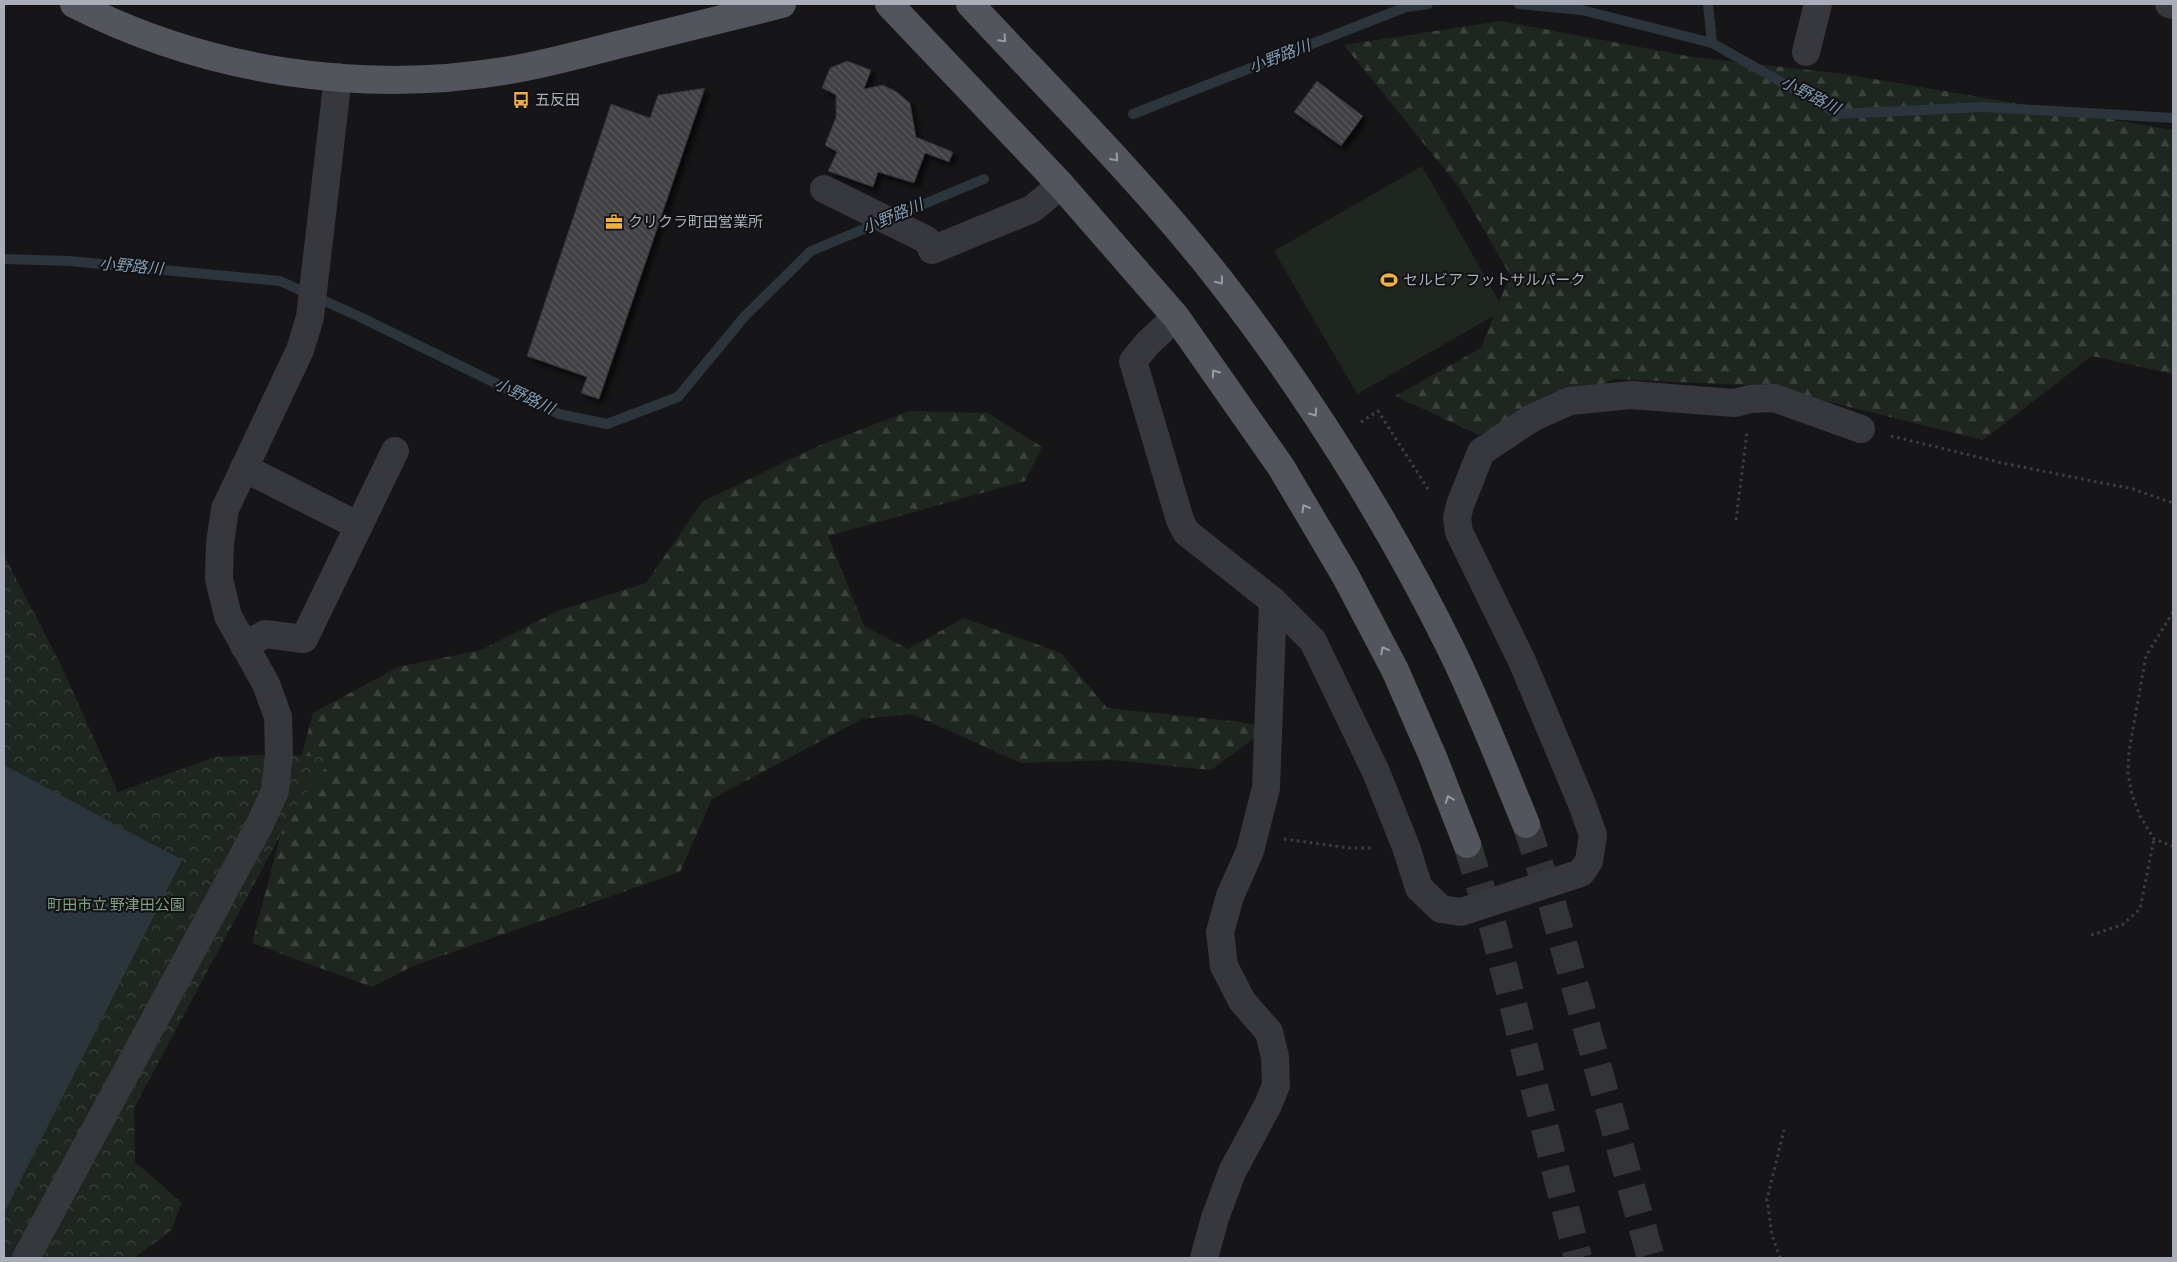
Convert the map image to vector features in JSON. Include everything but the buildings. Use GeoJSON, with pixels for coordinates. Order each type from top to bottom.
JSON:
{"type":"FeatureCollection","features":[{"type":"Feature","properties":{"kind":"main road"},"geometry":{"type":"LineString","coordinates":[[74,4],[102,18],[161,41],[223,60],[286,73],[338,78],[396,79],[460,76],[511,70],[782,4]]}},
{"type":"Feature","properties":{"kind":"main road"},"geometry":{"type":"LineString","coordinates":[[889,4],[1061,185],[1176,317],[1281,467],[1345,576],[1395,670],[1433,757],[1467,844]]}},
{"type":"Feature","properties":{"kind":"main road"},"geometry":{"type":"LineString","coordinates":[[970,4],[1112,154],[1219,279],[1334,441],[1399,553],[1451,649],[1526,824]]}},
{"type":"Feature","properties":{"kind":"street"},"geometry":{"type":"LineString","coordinates":[[1806,52],[1818,4]]}},
{"type":"Feature","properties":{"kind":"street"},"geometry":{"type":"LineString","coordinates":[[2169,4],[2173,5]]}},
{"type":"Feature","properties":{"kind":"street"},"geometry":{"type":"LineString","coordinates":[[26,1258],[259,826],[275,791],[279,754],[276,706],[228,616],[219,579],[220,543],[225,509],[300,350],[310,317],[317,271],[338,78]]}},
{"type":"Feature","properties":{"kind":"street"},"geometry":{"type":"LineString","coordinates":[[824,189],[927,240],[932,250],[1032,208],[1061,185]]}},
{"type":"Feature","properties":{"kind":"street"},"geometry":{"type":"LineString","coordinates":[[1176,317],[1148,343],[1133,361],[1180,520],[1186,532],[1272,600],[1313,641],[1376,772],[1406,847],[1419,888],[1442,909],[1460,912],[1581,873],[1588,862],[1593,835],[1582,804],[1522,661],[1459,532],[1457,518],[1460,505],[1480,452],[1532,418],[1570,401],[1631,395],[1734,403],[1751,399],[1774,398],[1861,429]]}},
{"type":"Feature","properties":{"kind":"street"},"geometry":{"type":"LineString","coordinates":[[244,646],[265,634],[304,639],[395,451]]}},
{"type":"Feature","properties":{"kind":"street"},"geometry":{"type":"LineString","coordinates":[[244,468],[359,526]]}},
{"type":"Feature","properties":{"kind":"street"},"geometry":{"type":"LineString","coordinates":[[1204,1258],[1215,1218],[1232,1172],[1268,1105],[1276,1085],[1275,1058],[1269,1032],[1242,1000],[1224,966],[1220,932],[1230,896],[1250,851],[1266,788],[1272,600]]}},
{"type":"Feature","properties":{"kind":"path"},"geometry":{"type":"LineString","coordinates":[[1736,520],[1751,399]]}},
{"type":"Feature","properties":{"kind":"path"},"geometry":{"type":"LineString","coordinates":[[1361,422],[1378,411],[1429,493],[1433,484]]}},
{"type":"Feature","properties":{"kind":"path"},"geometry":{"type":"LineString","coordinates":[[1861,429],[2002,463],[2133,489],[2173,503]]}},
{"type":"Feature","properties":{"kind":"path"},"geometry":{"type":"LineString","coordinates":[[2173,612],[2146,656],[2129,751],[2128,773],[2132,795],[2140,816],[2154,839],[2173,846]]}},
{"type":"Feature","properties":{"kind":"path"},"geometry":{"type":"LineString","coordinates":[[1254,834],[1350,848],[1406,847]]}},
{"type":"Feature","properties":{"kind":"path"},"geometry":{"type":"LineString","coordinates":[[2091,935],[2122,925],[2140,909],[2154,839]]}},
{"type":"Feature","properties":{"kind":"path"},"geometry":{"type":"LineString","coordinates":[[1780,1258],[1772,1235],[1767,1199],[1784,1130]]}},
{"type":"Feature","properties":{"kind":"green space"},"geometry":{"type":"Polygon","coordinates":[[[1501,21],[1693,57],[1844,74],[2173,130],[2173,374],[2092,356],[1983,440],[1765,386],[1615,379],[1479,435],[1395,396],[1481,348],[1510,275],[1459,187],[1344,45],[1501,21]]]}},
{"type":"Feature","properties":{"kind":"green space","name":"セルビア フットサルパーク"},"geometry":{"type":"Polygon","coordinates":[[[1422,166],[1504,310],[1357,394],[1274,251],[1422,166]]]}},
{"type":"Feature","properties":{"kind":"green space"},"geometry":{"type":"Polygon","coordinates":[[[909,411],[988,413],[1042,447],[1025,481],[828,536],[864,626],[908,649],[964,618],[1061,653],[1107,708],[1241,722],[1268,728],[1211,770],[1112,760],[1021,763],[912,714],[862,719],[712,799],[680,872],[413,966],[372,987],[252,943],[313,713],[398,667],[481,650],[560,610],[646,583],[702,502],[818,446],[909,411]]]}},
{"type":"Feature","properties":{"kind":"green space","name":"町田市立 野津田公園"},"geometry":{"type":"Polygon","coordinates":[[[4,555],[61,665],[118,792],[215,757],[279,754],[333,758],[297,804],[134,1108],[135,1162],[182,1203],[170,1232],[133,1258],[4,1258],[4,555]]]}},
{"type":"Feature","properties":{"kind":"shaded area"},"geometry":{"type":"Polygon","coordinates":[[[4,765],[182,860],[4,1213],[4,765]]]}},
{"type":"Feature","properties":{"kind":"waterway","name":"小野路川"},"geometry":{"type":"LineString","coordinates":[[1133,114],[1406,7],[1428,4]]}},
{"type":"Feature","properties":{"kind":"waterway","name":"小野路川"},"geometry":{"type":"LineString","coordinates":[[1519,4],[1582,10],[1712,43],[1838,114],[1983,107],[2173,118]]}},
{"type":"Feature","properties":{"kind":"waterway"},"geometry":{"type":"LineString","coordinates":[[1708,4],[1712,43]]}},
{"type":"Feature","properties":{"kind":"waterway","name":"小野路川"},"geometry":{"type":"LineString","coordinates":[[4,259],[69,261],[280,281],[358,316],[559,414],[607,424],[678,397],[744,317],[811,251],[984,179]]}},
{"type":"Feature","properties":{"kind":"tunnel"},"geometry":{"type":"LineString","coordinates":[[1526,824],[1551,900],[1651,1258]]}},
{"type":"Feature","properties":{"kind":"tunnel"},"geometry":{"type":"LineString","coordinates":[[1467,844],[1494,930],[1578,1258]]}},
{"type":"Feature","properties":{"kind":"place","name":"五反田"},"geometry":{"type":"Point","coordinates":[521,100]}},
{"type":"Feature","properties":{"kind":"place","name":"クリクラ町田営業所"},"geometry":{"type":"Point","coordinates":[614,222]}},
{"type":"Feature","properties":{"kind":"place","name":"セルビア フットサルパーク"},"geometry":{"type":"Point","coordinates":[1389,280]}}]}
